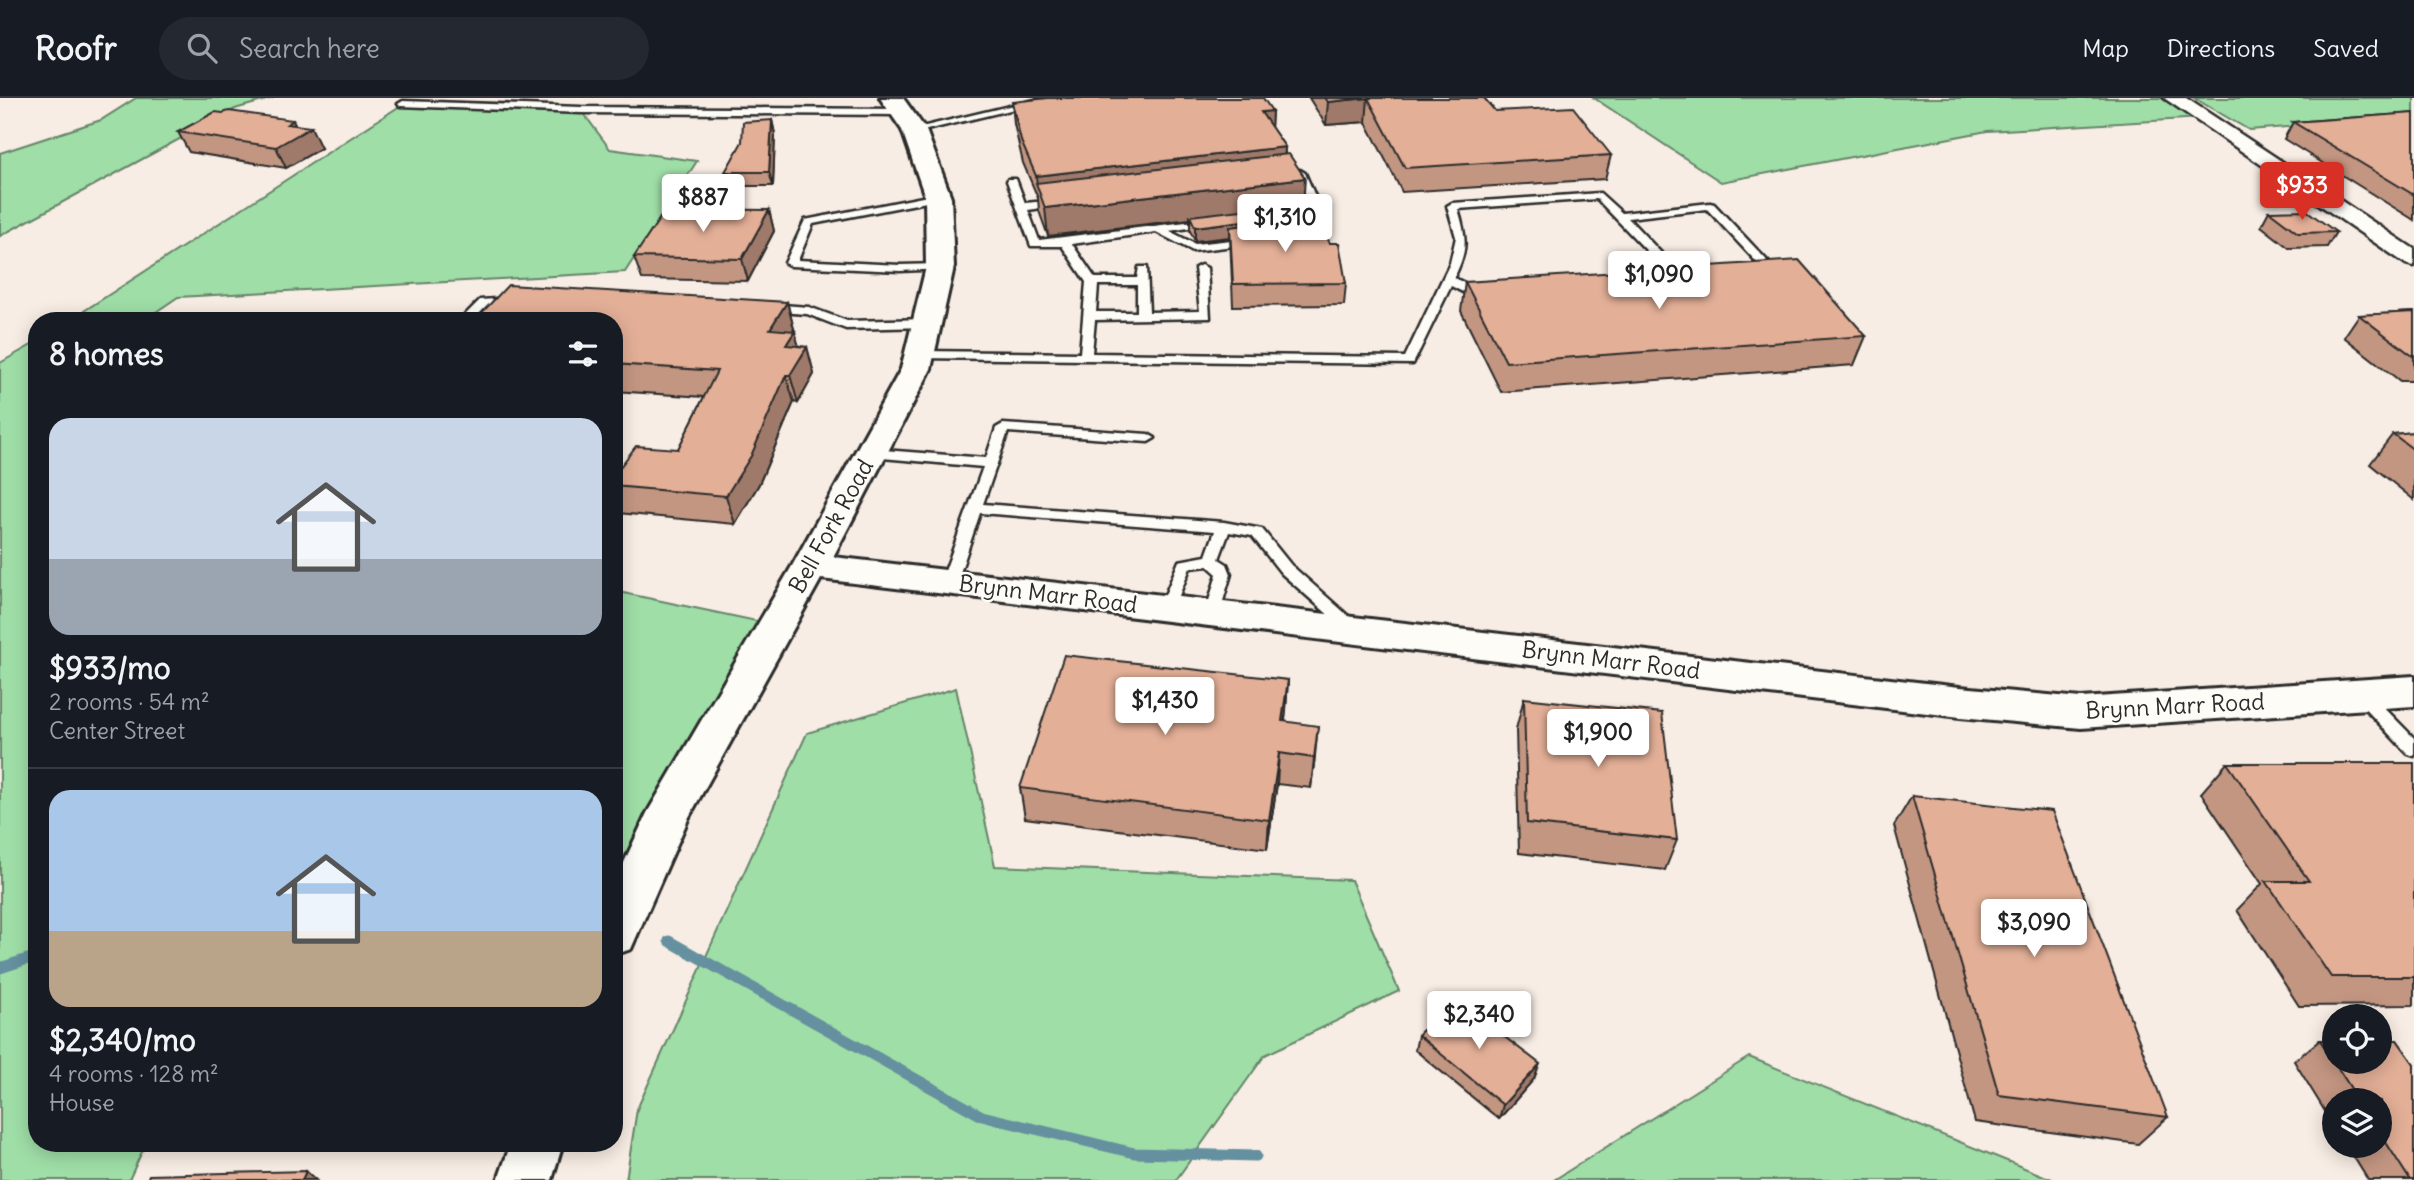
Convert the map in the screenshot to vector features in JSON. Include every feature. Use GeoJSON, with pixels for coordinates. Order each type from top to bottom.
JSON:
{"type":"FeatureCollection","features":[{"type":"Feature","properties":{"kind":"street"},"geometry":{"type":"LineString","coordinates":[[2173,98],[2414,259]]}},
{"type":"Feature","properties":{"kind":"street","name":"Bell Fork Road"},"geometry":{"type":"LineString","coordinates":[[623,915],[669,813],[810,566],[916,369],[940,267],[938,197],[903,113]]}},
{"type":"Feature","properties":{"kind":"street","name":"Brynn Marr Road"},"geometry":{"type":"LineString","coordinates":[[810,566],[1961,702],[2081,713],[2414,691]]}},
{"type":"Feature","properties":{"kind":"street"},"geometry":{"type":"LineString","coordinates":[[525,1180],[534,1152]]}},
{"type":"Feature","properties":{"kind":"lane"},"geometry":{"type":"LineString","coordinates":[[995,98],[1004,109]]}},
{"type":"Feature","properties":{"kind":"lane"},"geometry":{"type":"LineString","coordinates":[[403,104],[581,110],[903,113],[1004,109],[1055,98]]}},
{"type":"Feature","properties":{"kind":"lane"},"geometry":{"type":"LineString","coordinates":[[1285,236],[1325,231],[1297,169],[1286,174]]}},
{"type":"Feature","properties":{"kind":"lane"},"geometry":{"type":"LineString","coordinates":[[1012,181],[1035,244],[1222,220]]}},
{"type":"Feature","properties":{"kind":"lane"},"geometry":{"type":"LineString","coordinates":[[920,355],[1409,361],[1456,263],[1461,237],[1452,206],[1600,196],[1678,277],[1651,280]]}},
{"type":"Feature","properties":{"kind":"lane"},"geometry":{"type":"LineString","coordinates":[[938,197],[809,222],[791,264],[940,267]]}},
{"type":"Feature","properties":{"kind":"lane"},"geometry":{"type":"LineString","coordinates":[[1021,207],[1074,201]]}},
{"type":"Feature","properties":{"kind":"lane"},"geometry":{"type":"LineString","coordinates":[[1621,216],[1710,206],[1769,269]]}},
{"type":"Feature","properties":{"kind":"lane"},"geometry":{"type":"LineString","coordinates":[[1303,211],[1316,209]]}},
{"type":"Feature","properties":{"kind":"lane"},"geometry":{"type":"LineString","coordinates":[[1158,229],[1193,248],[1259,240]]}},
{"type":"Feature","properties":{"kind":"lane"},"geometry":{"type":"LineString","coordinates":[[1065,242],[1092,282],[1086,357]]}},
{"type":"Feature","properties":{"kind":"lane"},"geometry":{"type":"LineString","coordinates":[[1090,316],[1206,315],[1201,268]]}},
{"type":"Feature","properties":{"kind":"lane"},"geometry":{"type":"LineString","coordinates":[[1092,282],[1143,275],[1143,315]]}},
{"type":"Feature","properties":{"kind":"lane"},"geometry":{"type":"LineString","coordinates":[[1449,280],[1474,293],[1499,293]]}},
{"type":"Feature","properties":{"kind":"lane"},"geometry":{"type":"LineString","coordinates":[[474,312],[484,302],[526,302]]}},
{"type":"Feature","properties":{"kind":"lane"},"geometry":{"type":"LineString","coordinates":[[757,307],[809,311],[846,325],[928,323]]}},
{"type":"Feature","properties":{"kind":"lane"},"geometry":{"type":"LineString","coordinates":[[948,582],[1003,428],[1148,438]]}},
{"type":"Feature","properties":{"kind":"lane"},"geometry":{"type":"LineString","coordinates":[[871,453],[990,463]]}},
{"type":"Feature","properties":{"kind":"lane"},"geometry":{"type":"LineString","coordinates":[[974,508],[1224,527],[1257,532],[1286,569],[1356,630]]}},
{"type":"Feature","properties":{"kind":"lane"},"geometry":{"type":"LineString","coordinates":[[1210,561],[1224,527]]}},
{"type":"Feature","properties":{"kind":"lane"},"geometry":{"type":"LineString","coordinates":[[1168,607],[1184,565],[1210,561],[1222,568],[1224,574],[1213,614]]}},
{"type":"Feature","properties":{"kind":"lane"},"geometry":{"type":"LineString","coordinates":[[2362,695],[2414,749]]}},
{"type":"Feature","properties":{"kind":"green space"},"geometry":{"type":"Polygon","coordinates":[[[136,98],[273,98],[235,109],[0,236],[0,153],[101,120],[136,98]]]}},
{"type":"Feature","properties":{"kind":"green space"},"geometry":{"type":"Polygon","coordinates":[[[1594,98],[2173,98],[2203,118],[1987,131],[1721,182],[1594,98]]]}},
{"type":"Feature","properties":{"kind":"green space"},"geometry":{"type":"Polygon","coordinates":[[[2194,98],[2414,98],[2414,117],[2249,130],[2194,98]]]}},
{"type":"Feature","properties":{"kind":"green space"},"geometry":{"type":"Polygon","coordinates":[[[403,104],[581,110],[610,149],[697,161],[625,272],[178,297],[156,312],[82,312],[403,104]]]}},
{"type":"Feature","properties":{"kind":"green space"},"geometry":{"type":"Polygon","coordinates":[[[28,347],[28,1152],[142,1152],[129,1180],[0,1180],[0,363],[28,347]]]}},
{"type":"Feature","properties":{"kind":"green space"},"geometry":{"type":"Polygon","coordinates":[[[623,593],[776,625],[623,939],[623,593]]]}},
{"type":"Feature","properties":{"kind":"green space"},"geometry":{"type":"Polygon","coordinates":[[[956,688],[995,866],[1351,880],[1399,991],[1265,1055],[1176,1180],[626,1180],[637,1109],[807,733],[956,688]]]}},
{"type":"Feature","properties":{"kind":"green space"},"geometry":{"type":"Polygon","coordinates":[[[1749,1057],[2054,1180],[1554,1180],[1749,1057]]]}},
{"type":"Feature","properties":{"kind":"building"},"geometry":{"type":"Polygon","coordinates":[[[1048,98],[1263,98],[1272,111],[1261,112],[1285,147],[1036,176],[1021,141],[1012,102],[1048,98]]]}},
{"type":"Feature","properties":{"kind":"building"},"geometry":{"type":"Polygon","coordinates":[[[1325,98],[1368,98],[1328,102],[1325,98]]]}},
{"type":"Feature","properties":{"kind":"building"},"geometry":{"type":"Polygon","coordinates":[[[1368,98],[1484,98],[1495,111],[1573,107],[1611,155],[1405,168],[1368,98]]]}},
{"type":"Feature","properties":{"kind":"building"},"geometry":{"type":"Polygon","coordinates":[[[229,111],[293,120],[287,124],[311,127],[276,147],[178,132],[215,112],[229,111]]]}},
{"type":"Feature","properties":{"kind":"building"},"geometry":{"type":"Polygon","coordinates":[[[2414,113],[2414,195],[2293,122],[2414,113]]]}},
{"type":"Feature","properties":{"kind":"building"},"geometry":{"type":"Polygon","coordinates":[[[772,120],[769,172],[725,172],[742,142],[743,122],[772,120]]]}},
{"type":"Feature","properties":{"kind":"building"},"geometry":{"type":"Polygon","coordinates":[[[1289,154],[1305,178],[1045,208],[1036,183],[1289,154]]]}},
{"type":"Feature","properties":{"kind":"building"},"geometry":{"type":"Polygon","coordinates":[[[1301,203],[1307,213],[1195,227],[1190,216],[1301,203]]]}},
{"type":"Feature","properties":{"kind":"building"},"geometry":{"type":"Polygon","coordinates":[[[666,209],[769,210],[742,259],[634,257],[666,209]]]}},
{"type":"Feature","properties":{"kind":"building"},"geometry":{"type":"Polygon","coordinates":[[[2306,210],[2336,232],[2298,233],[2269,211],[2306,210]]]}},
{"type":"Feature","properties":{"kind":"building"},"geometry":{"type":"Polygon","coordinates":[[[1314,216],[1330,243],[1339,243],[1346,283],[1233,284],[1230,227],[1314,216]]]}},
{"type":"Feature","properties":{"kind":"building"},"geometry":{"type":"Polygon","coordinates":[[[1799,260],[1866,336],[1506,362],[1465,282],[1799,260]]]}},
{"type":"Feature","properties":{"kind":"building"},"geometry":{"type":"Polygon","coordinates":[[[508,285],[787,302],[770,329],[795,331],[786,345],[807,347],[790,375],[786,375],[751,456],[726,496],[623,487],[623,463],[636,446],[678,449],[717,371],[623,365],[623,312],[483,312],[508,285]]]}},
{"type":"Feature","properties":{"kind":"building"},"geometry":{"type":"Polygon","coordinates":[[[2414,312],[2414,357],[2359,315],[2414,312]]]}},
{"type":"Feature","properties":{"kind":"building"},"geometry":{"type":"Polygon","coordinates":[[[2414,432],[2414,450],[2393,434],[2414,432]]]}},
{"type":"Feature","properties":{"kind":"building"},"geometry":{"type":"Polygon","coordinates":[[[1064,655],[1288,680],[1282,721],[1318,726],[1314,758],[1279,753],[1269,820],[1020,788],[1064,655]]]}},
{"type":"Feature","properties":{"kind":"building"},"geometry":{"type":"Polygon","coordinates":[[[1524,698],[1662,713],[1677,840],[1527,823],[1524,698]]]}},
{"type":"Feature","properties":{"kind":"building"},"geometry":{"type":"Polygon","coordinates":[[[2227,763],[2414,763],[2414,977],[2331,977],[2266,881],[2309,881],[2227,763]]]}},
{"type":"Feature","properties":{"kind":"building"},"geometry":{"type":"Polygon","coordinates":[[[1912,796],[2052,811],[2168,1117],[1999,1095],[1912,796]]]}},
{"type":"Feature","properties":{"kind":"building"},"geometry":{"type":"Polygon","coordinates":[[[1454,998],[1540,1064],[1503,1105],[1418,1035],[1454,998]]]}},
{"type":"Feature","properties":{"kind":"building"},"geometry":{"type":"Polygon","coordinates":[[[2392,1040],[2397,1040],[2414,1064],[2414,1180],[2410,1180],[2392,1152],[2392,1088],[2351,1088],[2342,1074],[2392,1074],[2392,1040]]]}},
{"type":"Feature","properties":{"kind":"building"},"geometry":{"type":"Polygon","coordinates":[[[306,1171],[302,1180],[147,1180],[149,1175],[306,1171]]]}},
{"type":"Feature","properties":{"kind":"waterway"},"geometry":{"type":"LineString","coordinates":[[669,941],[982,1116],[1134,1153],[1256,1156]]}},
{"type":"Feature","properties":{"kind":"waterway"},"geometry":{"type":"LineString","coordinates":[[0,968],[28,959]]}}]}
